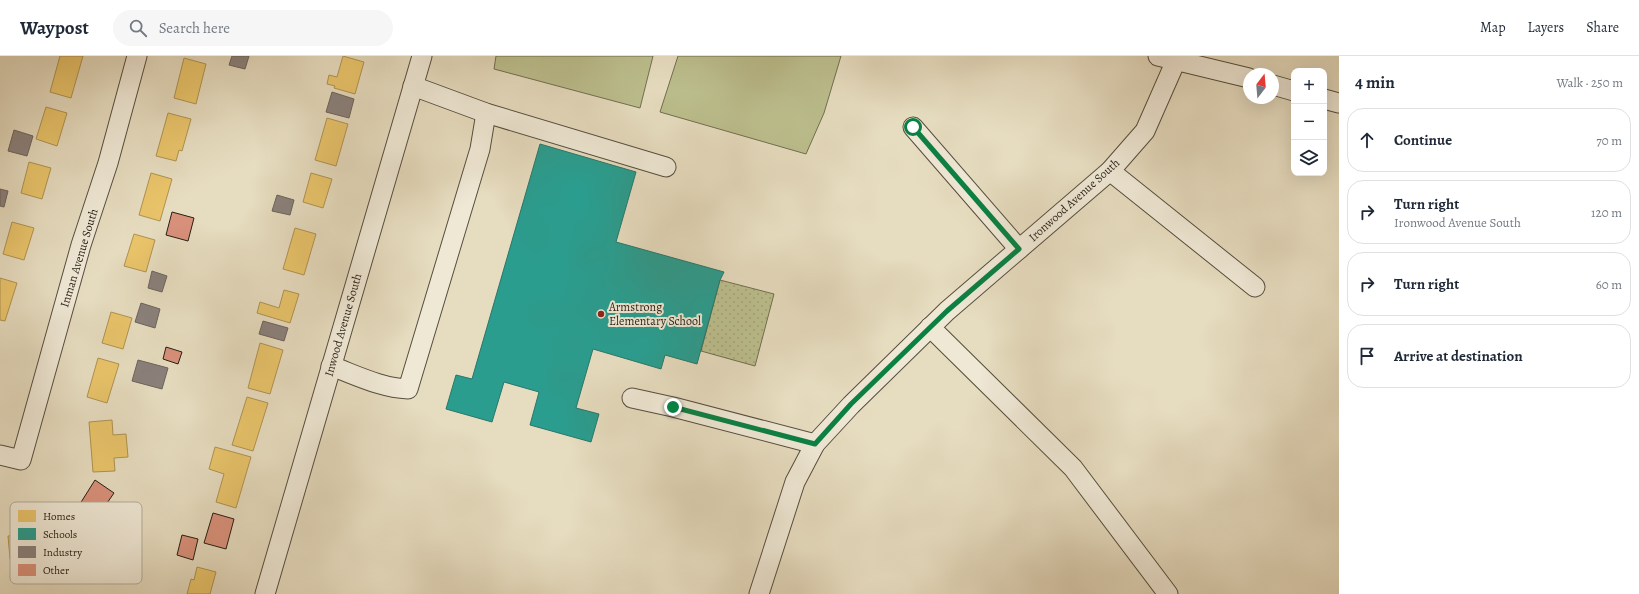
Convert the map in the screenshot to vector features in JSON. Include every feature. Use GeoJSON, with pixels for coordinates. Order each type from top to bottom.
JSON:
{"type":"FeatureCollection","features":[{"type":"Feature","properties":{"kind":"street","name":"Inman Avenue South"},"geometry":{"type":"LineString","coordinates":[[0,455],[21,460],[81,245],[108,164],[137,56]]}},
{"type":"Feature","properties":{"kind":"street","name":"Inwood Avenue South"},"geometry":{"type":"LineString","coordinates":[[265,594],[422,56]]}},
{"type":"Feature","properties":{"kind":"street"},"geometry":{"type":"LineString","coordinates":[[1158,56],[1177,58],[1243,76]]}},
{"type":"Feature","properties":{"kind":"street","name":"Ironwood Avenue South"},"geometry":{"type":"LineString","coordinates":[[759,594],[795,482],[815,444],[851,404],[947,311],[1110,171],[1145,131],[1177,58]]}},
{"type":"Feature","properties":{"kind":"street"},"geometry":{"type":"LineString","coordinates":[[413,86],[486,113],[666,167]]}},
{"type":"Feature","properties":{"kind":"street"},"geometry":{"type":"LineString","coordinates":[[1279,87],[1291,90]]}},
{"type":"Feature","properties":{"kind":"street"},"geometry":{"type":"LineString","coordinates":[[1327,100],[1339,103]]}},
{"type":"Feature","properties":{"kind":"street"},"geometry":{"type":"LineString","coordinates":[[331,366],[388,386],[408,389],[480,149],[486,113]]}},
{"type":"Feature","properties":{"kind":"street"},"geometry":{"type":"LineString","coordinates":[[913,127],[1019,249]]}},
{"type":"Feature","properties":{"kind":"street"},"geometry":{"type":"LineString","coordinates":[[1110,171],[1255,287]]}},
{"type":"Feature","properties":{"kind":"street"},"geometry":{"type":"LineString","coordinates":[[930,327],[1073,468],[1168,594]]}},
{"type":"Feature","properties":{"kind":"street"},"geometry":{"type":"LineString","coordinates":[[632,398],[673,407],[815,444]]}},
{"type":"Feature","properties":{"kind":"green space"},"geometry":{"type":"Polygon","coordinates":[[[496,56],[653,56],[640,108],[494,69],[496,56]]]}},
{"type":"Feature","properties":{"kind":"green space"},"geometry":{"type":"Polygon","coordinates":[[[678,56],[841,56],[824,113],[806,154],[660,112],[678,56]]]}},
{"type":"Feature","properties":{"kind":"green space"},"geometry":{"type":"Polygon","coordinates":[[[720,280],[774,294],[755,366],[701,351],[720,280]]]}},
{"type":"Feature","properties":{"kind":"building: Homes"},"geometry":{"type":"Polygon","coordinates":[[[60,56],[83,56],[71,98],[50,92],[60,56]]]}},
{"type":"Feature","properties":{"kind":"building: Homes"},"geometry":{"type":"Polygon","coordinates":[[[343,56],[364,62],[355,94],[334,88],[335,86],[327,84],[329,75],[337,77],[343,56]]]}},
{"type":"Feature","properties":{"kind":"building: Homes"},"geometry":{"type":"Polygon","coordinates":[[[184,58],[206,64],[196,104],[174,98],[184,58]]]}},
{"type":"Feature","properties":{"kind":"building: Homes"},"geometry":{"type":"Polygon","coordinates":[[[46,107],[67,113],[57,146],[36,139],[46,107]]]}},
{"type":"Feature","properties":{"kind":"building: Homes"},"geometry":{"type":"Polygon","coordinates":[[[168,113],[191,119],[182,151],[179,150],[176,161],[156,156],[168,113]]]}},
{"type":"Feature","properties":{"kind":"building: Homes"},"geometry":{"type":"Polygon","coordinates":[[[327,118],[348,124],[336,166],[315,160],[327,118]]]}},
{"type":"Feature","properties":{"kind":"building: Homes"},"geometry":{"type":"Polygon","coordinates":[[[29,162],[51,168],[42,199],[21,193],[29,162]]]}},
{"type":"Feature","properties":{"kind":"building: Homes"},"geometry":{"type":"Polygon","coordinates":[[[151,173],[172,179],[160,221],[139,215],[151,173]]]}},
{"type":"Feature","properties":{"kind":"building: Homes"},"geometry":{"type":"Polygon","coordinates":[[[311,173],[332,179],[323,208],[303,202],[311,173]]]}},
{"type":"Feature","properties":{"kind":"building: Homes"},"geometry":{"type":"Polygon","coordinates":[[[12,222],[34,228],[24,260],[3,254],[12,222]]]}},
{"type":"Feature","properties":{"kind":"building: Homes"},"geometry":{"type":"Polygon","coordinates":[[[295,228],[316,234],[304,275],[283,269],[295,228]]]}},
{"type":"Feature","properties":{"kind":"building: Homes"},"geometry":{"type":"Polygon","coordinates":[[[134,234],[155,240],[146,272],[124,266],[134,234]]]}},
{"type":"Feature","properties":{"kind":"building: Homes"},"geometry":{"type":"Polygon","coordinates":[[[0,278],[17,283],[5,321],[0,320],[0,278]]]}},
{"type":"Feature","properties":{"kind":"building: Homes"},"geometry":{"type":"Polygon","coordinates":[[[284,290],[299,294],[290,323],[257,313],[260,302],[279,308],[284,290]]]}},
{"type":"Feature","properties":{"kind":"building: Homes"},"geometry":{"type":"Polygon","coordinates":[[[111,312],[132,318],[123,349],[102,343],[111,312]]]}},
{"type":"Feature","properties":{"kind":"building: Homes"},"geometry":{"type":"Polygon","coordinates":[[[260,343],[283,350],[270,394],[248,388],[260,343]]]}},
{"type":"Feature","properties":{"kind":"building: Homes"},"geometry":{"type":"Polygon","coordinates":[[[98,358],[119,364],[107,403],[87,397],[98,358]]]}},
{"type":"Feature","properties":{"kind":"building: Homes"},"geometry":{"type":"Polygon","coordinates":[[[247,397],[268,403],[253,451],[232,445],[247,397]]]}},
{"type":"Feature","properties":{"kind":"building: Homes"},"geometry":{"type":"Polygon","coordinates":[[[112,420],[113,435],[126,434],[128,457],[114,458],[115,471],[93,472],[89,422],[112,420]]]}},
{"type":"Feature","properties":{"kind":"building: Homes"},"geometry":{"type":"Polygon","coordinates":[[[215,447],[251,457],[236,508],[216,502],[224,474],[209,469],[215,447]]]}},
{"type":"Feature","properties":{"kind":"building: Homes"},"geometry":{"type":"Polygon","coordinates":[[[8,536],[10,536],[10,559],[8,536]]]}},
{"type":"Feature","properties":{"kind":"building: Homes"},"geometry":{"type":"Polygon","coordinates":[[[197,567],[216,572],[210,594],[187,594],[191,579],[194,580],[197,567]]]}},
{"type":"Feature","properties":{"kind":"building: Schools","name":"Armstrong Elementary School"},"geometry":{"type":"Polygon","coordinates":[[[540,144],[636,172],[616,242],[724,272],[720,280],[697,364],[665,355],[661,369],[593,349],[576,408],[599,414],[591,442],[530,425],[539,392],[504,382],[492,422],[446,409],[456,375],[472,379],[540,144]]]}},
{"type":"Feature","properties":{"kind":"building: Industry"},"geometry":{"type":"Polygon","coordinates":[[[232,56],[249,56],[245,69],[229,65],[232,56]]]}},
{"type":"Feature","properties":{"kind":"building: Industry"},"geometry":{"type":"Polygon","coordinates":[[[332,92],[354,99],[349,118],[326,112],[332,92]]]}},
{"type":"Feature","properties":{"kind":"building: Industry"},"geometry":{"type":"Polygon","coordinates":[[[14,130],[33,136],[27,156],[8,151],[14,130]]]}},
{"type":"Feature","properties":{"kind":"building: Industry"},"geometry":{"type":"Polygon","coordinates":[[[0,189],[8,191],[4,207],[0,206],[0,189]]]}},
{"type":"Feature","properties":{"kind":"building: Industry"},"geometry":{"type":"Polygon","coordinates":[[[277,195],[294,200],[290,215],[272,211],[277,195]]]}},
{"type":"Feature","properties":{"kind":"building: Industry"},"geometry":{"type":"Polygon","coordinates":[[[152,271],[167,276],[162,292],[148,288],[152,271]]]}},
{"type":"Feature","properties":{"kind":"building: Industry"},"geometry":{"type":"Polygon","coordinates":[[[141,303],[160,309],[155,328],[135,322],[141,303]]]}},
{"type":"Feature","properties":{"kind":"building: Industry"},"geometry":{"type":"Polygon","coordinates":[[[263,321],[288,328],[284,341],[259,334],[263,321]]]}},
{"type":"Feature","properties":{"kind":"building: Industry"},"geometry":{"type":"Polygon","coordinates":[[[138,360],[168,368],[162,389],[132,381],[138,360]]]}},
{"type":"Feature","properties":{"kind":"building: Other"},"geometry":{"type":"Polygon","coordinates":[[[172,212],[194,218],[188,241],[166,235],[172,212]]]}},
{"type":"Feature","properties":{"kind":"building: Other"},"geometry":{"type":"Polygon","coordinates":[[[166,347],[182,352],[178,364],[163,359],[166,347]]]}},
{"type":"Feature","properties":{"kind":"building: Other"},"geometry":{"type":"Polygon","coordinates":[[[95,480],[114,493],[108,502],[81,502],[95,480]]]}},
{"type":"Feature","properties":{"kind":"building: Other"},"geometry":{"type":"Polygon","coordinates":[[[213,513],[234,519],[226,549],[204,543],[213,513]]]}},
{"type":"Feature","properties":{"kind":"building: Other"},"geometry":{"type":"Polygon","coordinates":[[[182,535],[198,539],[193,560],[177,555],[182,535]]]}},
{"type":"Feature","properties":{"kind":"place","name":"Armstrong Elementary School"},"geometry":{"type":"Point","coordinates":[601,314]}},
{"type":"Feature","properties":{"kind":"route"},"geometry":{"type":"LineString","coordinates":[[673,407],[815,444],[851,404],[947,311],[1019,249],[913,127]]}}]}
